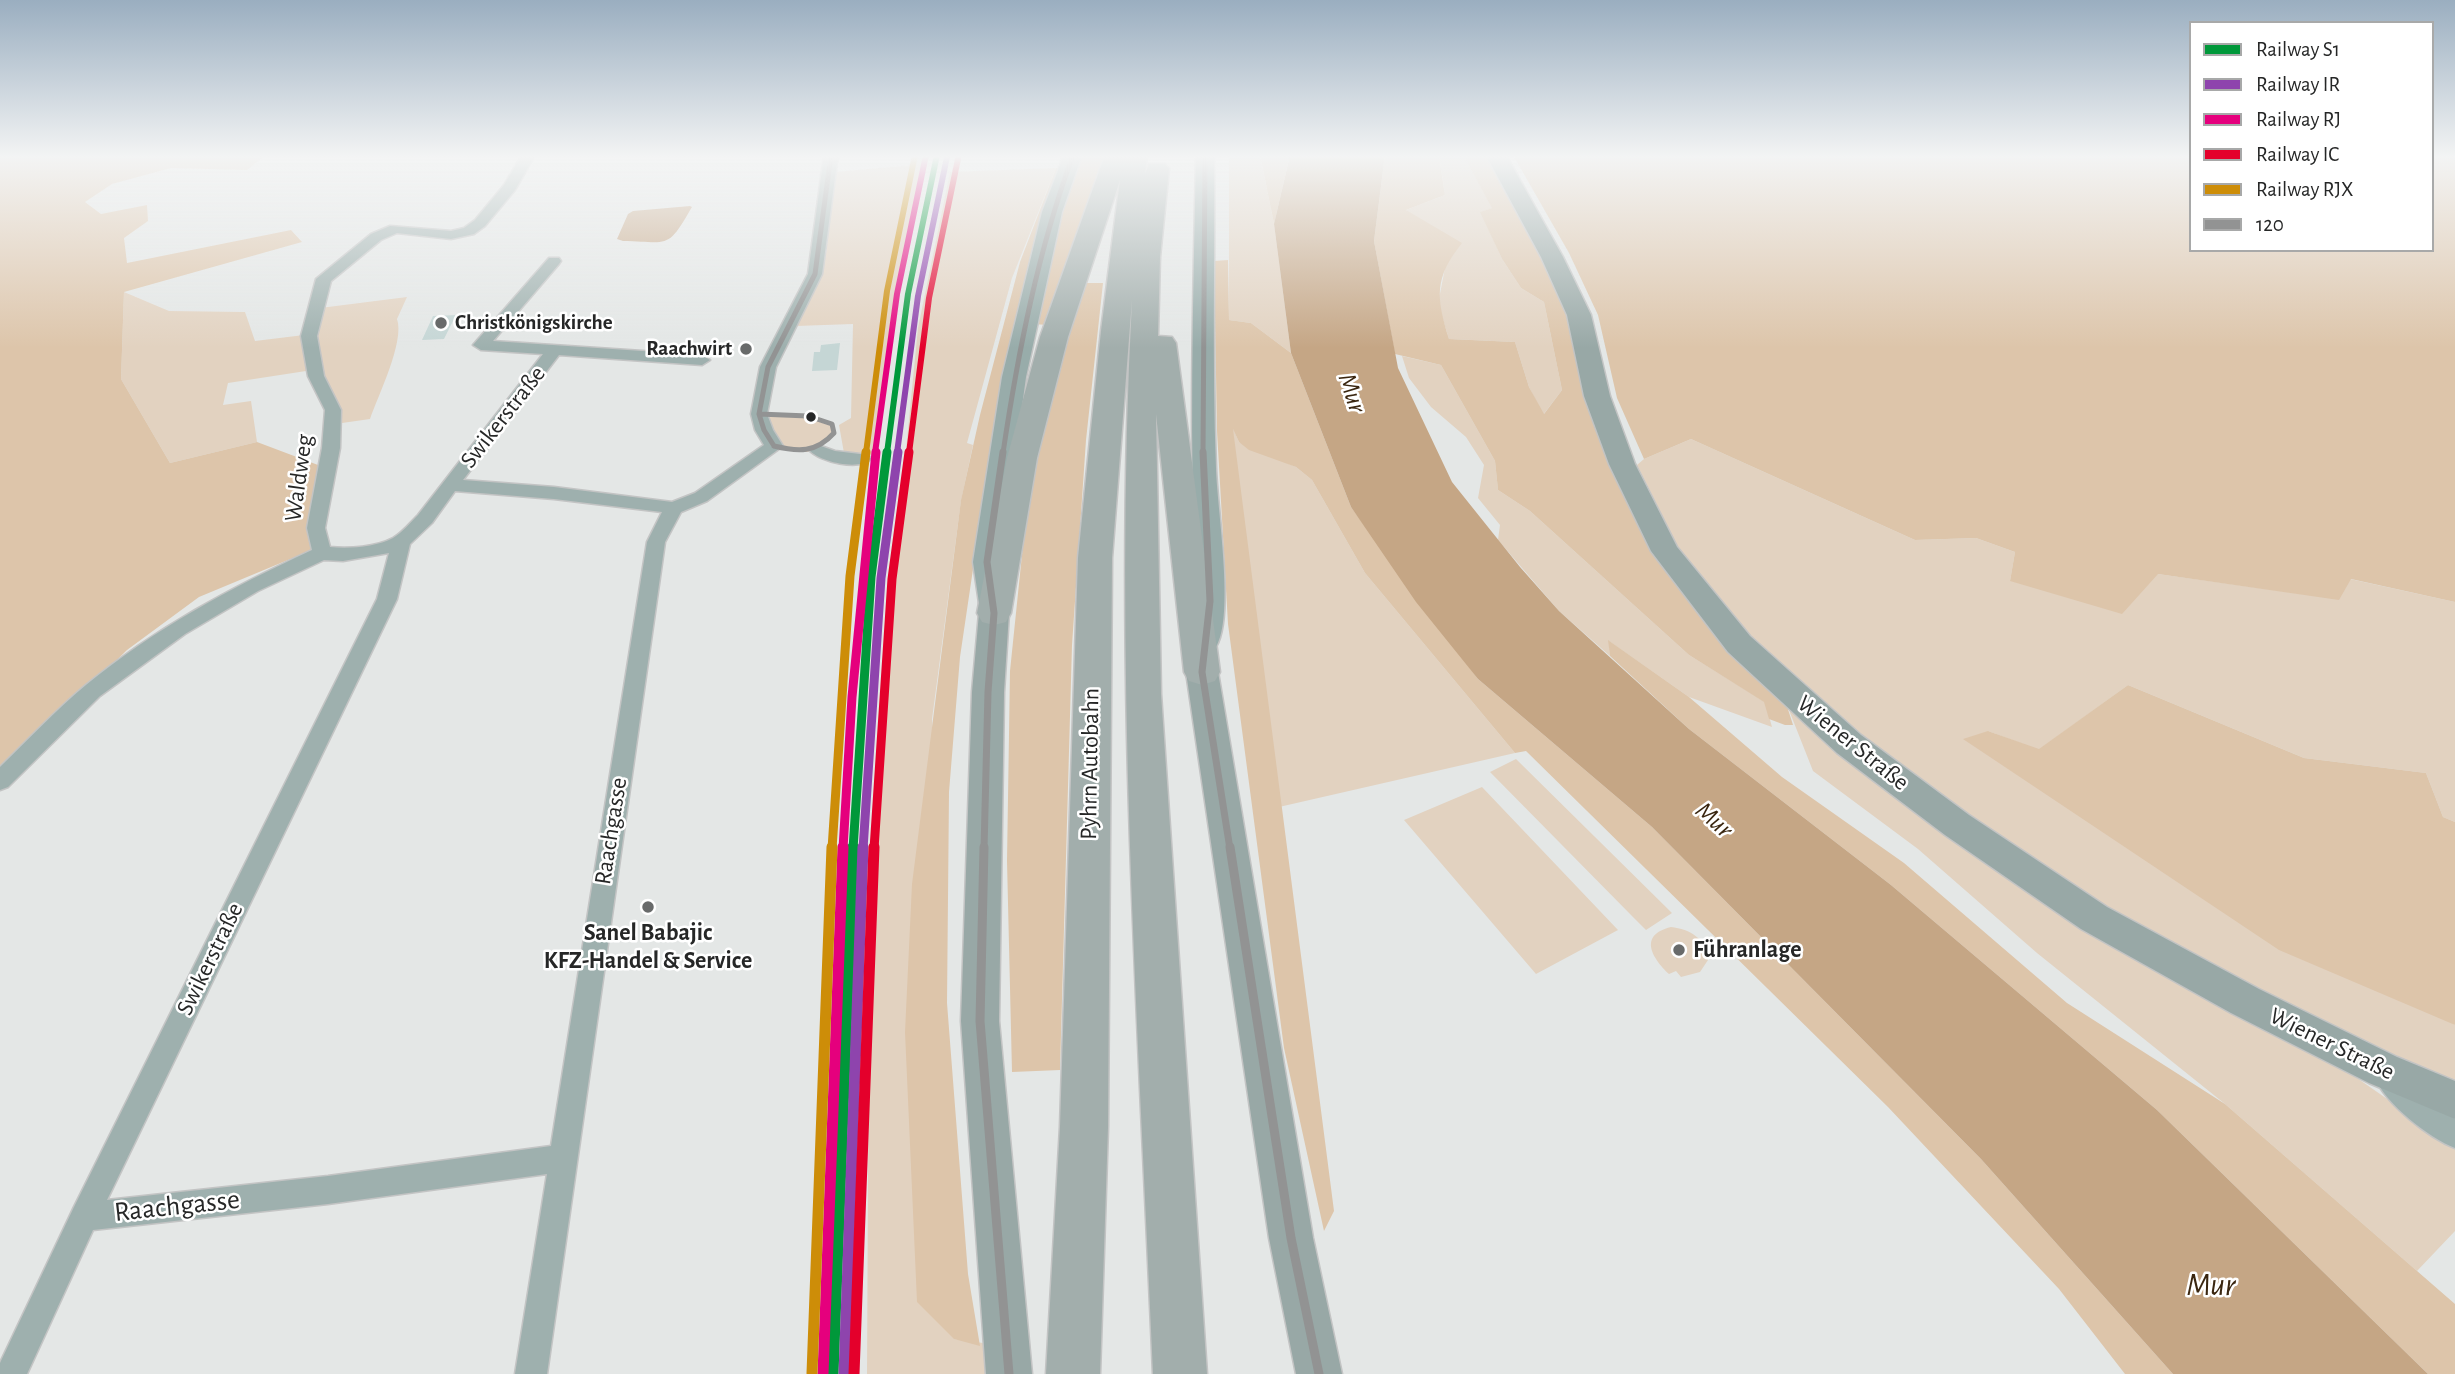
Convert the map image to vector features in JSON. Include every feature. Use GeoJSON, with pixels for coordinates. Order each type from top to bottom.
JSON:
{"type":"FeatureCollection","features":[{"type":"Feature","properties":{"kind":"highway"},"geometry":{"type":"LineString","coordinates":[[994,613],[1022,458],[1054,337],[1095,219]]}},
{"type":"Feature","properties":{"kind":"highway","name":"Pyhrn Autobahn"},"geometry":{"type":"LineString","coordinates":[[1073,1374],[1084,1126],[1094,558],[1128,219]]}},
{"type":"Feature","properties":{"kind":"highway"},"geometry":{"type":"LineString","coordinates":[[1153,219],[1147,257],[1140,437],[1143,694],[1180,1374]]}},
{"type":"Feature","properties":{"kind":"highway"},"geometry":{"type":"LineString","coordinates":[[1153,223],[1158,258],[1157,295],[1170,421],[1202,672]]}},
{"type":"Feature","properties":{"kind":"main road"},"geometry":{"type":"LineString","coordinates":[[1009,1374],[979,1021],[988,705],[994,613],[987,562],[1014,377],[1050,219]]}},
{"type":"Feature","properties":{"kind":"main road"},"geometry":{"type":"LineString","coordinates":[[1205,219],[1203,469],[1210,601],[1202,672],[1289,1224],[1318,1374]]}},
{"type":"Feature","properties":{"kind":"main road","name":"Wiener Straße"},"geometry":{"type":"LineString","coordinates":[[1531,219],[1579,315],[1597,396],[1622,464],[1665,551],[1739,644],[1849,744],[1957,825],[2094,918],[2245,1001],[2383,1070],[2455,1100]]}},
{"type":"Feature","properties":{"kind":"street","name":"Waldweg"},"geometry":{"type":"LineString","coordinates":[[0,781],[93,691],[178,629],[251,586],[322,553],[316,528],[331,448],[333,410],[316,376],[309,336],[324,279],[376,237],[396,229],[451,235],[469,231],[483,219]]}},
{"type":"Feature","properties":{"kind":"street"},"geometry":{"type":"LineString","coordinates":[[674,508],[701,497],[774,446],[764,430],[759,414],[768,367],[815,274],[822,219]]}},
{"type":"Feature","properties":{"kind":"street"},"geometry":{"type":"LineString","coordinates":[[554,261],[481,345],[702,360]]}},
{"type":"Feature","properties":{"kind":"street","name":"Swikerstraße"},"geometry":{"type":"LineString","coordinates":[[322,553],[343,555],[382,549],[401,542],[425,519],[556,348]]}},
{"type":"Feature","properties":{"kind":"street"},"geometry":{"type":"LineString","coordinates":[[818,450],[831,456],[862,458]]}},
{"type":"Feature","properties":{"kind":"street","name":"Swikerstraße"},"geometry":{"type":"LineString","coordinates":[[450,485],[674,508]]}},
{"type":"Feature","properties":{"kind":"street","name":"Raachgasse"},"geometry":{"type":"LineString","coordinates":[[531,1374],[656,542],[674,508]]}},
{"type":"Feature","properties":{"kind":"street","name":"Swikerstraße"},"geometry":{"type":"LineString","coordinates":[[11,1374],[84,1217],[387,599],[401,542]]}},
{"type":"Feature","properties":{"kind":"street"},"geometry":{"type":"LineString","coordinates":[[2383,1070],[2410,1102],[2455,1135]]}},
{"type":"Feature","properties":{"kind":"street","name":"Raachgasse"},"geometry":{"type":"LineString","coordinates":[[84,1217],[328,1190],[562,1158]]}},
{"type":"Feature","properties":{"kind":"shaded area"},"geometry":{"type":"Polygon","coordinates":[[[0,219],[148,219],[124,238],[127,263],[291,230],[302,242],[124,292],[121,379],[170,463],[257,442],[318,465],[319,527],[312,550],[199,597],[127,650],[0,776],[0,219]]]}},
{"type":"Feature","properties":{"kind":"shaded area"},"geometry":{"type":"Polygon","coordinates":[[[830,219],[915,219],[896,308],[874,455],[844,453],[839,425],[851,418],[853,324],[796,326],[818,283],[826,254],[830,219]]]}},
{"type":"Feature","properties":{"kind":"shaded area"},"geometry":{"type":"Polygon","coordinates":[[[940,219],[1036,219],[1012,278],[967,443],[973,445],[961,501],[932,719],[954,1339],[983,1343],[986,1374],[867,1374],[869,991],[883,684],[918,328],[940,219]]]}},
{"type":"Feature","properties":{"kind":"shaded area"},"geometry":{"type":"Polygon","coordinates":[[[1036,219],[1049,219],[993,434],[960,657],[949,792],[947,1003],[968,1274],[980,1346],[954,1339],[917,1302],[905,1032],[912,884],[961,500],[1020,262],[1036,219]]]}},
{"type":"Feature","properties":{"kind":"shaded area"},"geometry":{"type":"Polygon","coordinates":[[[1058,219],[1085,219],[1048,325],[1033,324],[1058,219]]]}},
{"type":"Feature","properties":{"kind":"shaded area"},"geometry":{"type":"Polygon","coordinates":[[[1229,219],[1273,219],[1291,353],[1251,323],[1229,320],[1229,219]]]}},
{"type":"Feature","properties":{"kind":"shaded area"},"geometry":{"type":"Polygon","coordinates":[[[1377,219],[1421,219],[1462,243],[1446,267],[1440,288],[1449,339],[1515,342],[1529,387],[1544,414],[1562,390],[1544,302],[1521,288],[1502,259],[1483,219],[1522,219],[1550,271],[1568,315],[1581,386],[1603,443],[1669,573],[1691,605],[1785,700],[1793,725],[1769,719],[1764,702],[1689,655],[1530,511],[1498,490],[1495,461],[1441,365],[1395,354],[1374,241],[1377,219]]]}},
{"type":"Feature","properties":{"kind":"shaded area"},"geometry":{"type":"Polygon","coordinates":[[[1413,219],[1484,219],[1502,259],[1521,288],[1544,302],[1562,390],[1543,415],[1529,387],[1515,342],[1449,339],[1438,304],[1446,263],[1413,219]]]}},
{"type":"Feature","properties":{"kind":"shaded area"},"geometry":{"type":"Polygon","coordinates":[[[1550,219],[2189,219],[2189,252],[2434,252],[2434,219],[2455,219],[2455,602],[2351,579],[2339,600],[2158,574],[2122,614],[2010,581],[2015,552],[1976,538],[1915,540],[1691,439],[1644,459],[1617,398],[1598,315],[1550,219]]]}},
{"type":"Feature","properties":{"kind":"shaded area"},"geometry":{"type":"Polygon","coordinates":[[[1228,260],[1229,320],[1251,323],[1291,353],[1351,507],[1478,679],[1652,827],[1981,1159],[2173,1374],[2125,1374],[2059,1289],[1888,1107],[1526,751],[1515,753],[1365,573],[1312,480],[1296,467],[1249,450],[1239,442],[1233,429],[1334,1211],[1324,1231],[1284,1048],[1228,624],[1217,431],[1214,261],[1228,260]]]}},
{"type":"Feature","properties":{"kind":"shaded area"},"geometry":{"type":"Polygon","coordinates":[[[1083,283],[1103,283],[1086,440],[1072,645],[1060,1070],[1012,1072],[1007,861],[1010,671],[1023,545],[1042,422],[1083,283]]]}},
{"type":"Feature","properties":{"kind":"shaded area"},"geometry":{"type":"Polygon","coordinates":[[[124,292],[169,311],[245,312],[255,341],[312,334],[320,308],[407,297],[397,319],[394,354],[370,419],[328,425],[327,408],[306,371],[228,383],[223,405],[251,401],[257,442],[170,463],[121,379],[124,292]]]}},
{"type":"Feature","properties":{"kind":"shaded area"},"geometry":{"type":"Polygon","coordinates":[[[1402,356],[1441,365],[1495,461],[1498,490],[1530,511],[1689,655],[1765,702],[1772,727],[1689,697],[1609,641],[1610,656],[1559,611],[1498,540],[1500,525],[1478,498],[1484,465],[1466,437],[1431,407],[1409,378],[1402,356]]]}},
{"type":"Feature","properties":{"kind":"shaded area"},"geometry":{"type":"Polygon","coordinates":[[[759,414],[814,418],[832,424],[834,433],[815,450],[800,452],[784,449],[774,446],[759,414]]]}},
{"type":"Feature","properties":{"kind":"shaded area"},"geometry":{"type":"Polygon","coordinates":[[[1232,426],[1239,442],[1296,467],[1312,480],[1365,573],[1515,753],[1279,807],[1232,426]]]}},
{"type":"Feature","properties":{"kind":"shaded area"},"geometry":{"type":"Polygon","coordinates":[[[1691,439],[1915,540],[1976,538],[2015,552],[2010,581],[2158,574],[2338,599],[2350,579],[2455,602],[2455,822],[2443,817],[2426,773],[2304,758],[2128,685],[2039,750],[1988,731],[2455,1025],[2455,1098],[2245,1001],[1849,744],[1665,551],[1657,505],[1637,465],[1644,459],[1691,439]]]}},
{"type":"Feature","properties":{"kind":"shaded area"},"geometry":{"type":"Polygon","coordinates":[[[1608,640],[1689,697],[1782,777],[1904,863],[2067,1003],[2225,1104],[2455,1304],[2455,1374],[2428,1374],[2157,1110],[1891,885],[1689,729],[1610,656],[1608,640]]]}},
{"type":"Feature","properties":{"kind":"shaded area"},"geometry":{"type":"Polygon","coordinates":[[[2128,685],[2304,758],[2426,773],[2443,817],[2455,822],[2455,1025],[2279,950],[1963,739],[1988,731],[2039,749],[2128,685]]]}},
{"type":"Feature","properties":{"kind":"shaded area"},"geometry":{"type":"Polygon","coordinates":[[[1785,700],[2318,1051],[2455,1146],[2455,1231],[2417,1271],[2225,1104],[2037,953],[1918,849],[1813,771],[1785,700]]]}},
{"type":"Feature","properties":{"kind":"shaded area"},"geometry":{"type":"Polygon","coordinates":[[[1516,759],[1672,913],[1646,930],[1490,772],[1516,759]]]}},
{"type":"Feature","properties":{"kind":"shaded area"},"geometry":{"type":"Polygon","coordinates":[[[1482,787],[1618,930],[1536,974],[1404,820],[1482,787]]]}},
{"type":"Feature","properties":{"kind":"shaded area","name":"Führanlage"},"geometry":{"type":"Polygon","coordinates":[[[1671,927],[1685,930],[1701,941],[1708,960],[1700,972],[1681,977],[1676,971],[1669,974],[1653,954],[1651,941],[1654,935],[1671,927]]]}},
{"type":"Feature","properties":{"kind":"water"},"geometry":{"type":"Polygon","coordinates":[[[626,219],[684,219],[666,241],[617,239],[626,219]]]}},
{"type":"Feature","properties":{"kind":"water","name":"Mur"},"geometry":{"type":"Polygon","coordinates":[[[1275,219],[1377,219],[1374,241],[1398,368],[1452,482],[1559,611],[1689,729],[1891,885],[2157,1110],[2428,1374],[2173,1374],[1981,1159],[1652,827],[1478,679],[1416,602],[1351,507],[1291,353],[1275,219]]]}},
{"type":"Feature","properties":{"kind":"building","name":"Christkönigskirche"},"geometry":{"type":"Polygon","coordinates":[[[456,315],[444,339],[422,340],[433,316],[456,315]]]}},
{"type":"Feature","properties":{"kind":"building"},"geometry":{"type":"Polygon","coordinates":[[[840,343],[837,370],[812,371],[814,352],[820,352],[821,345],[840,343]]]}},
{"type":"Feature","properties":{"kind":"rail line","name":"RJX"},"geometry":{"type":"LineString","coordinates":[[812,1373],[828,903],[850,576],[887,291],[902,219]]}},
{"type":"Feature","properties":{"kind":"rail line","name":"RJ"},"geometry":{"type":"LineString","coordinates":[[823,1374],[837,968],[852,697],[878,428],[897,294],[912,219]]}},
{"type":"Feature","properties":{"kind":"rail line","name":"S1"},"geometry":{"type":"LineString","coordinates":[[833,1374],[849,904],[871,577],[908,294],[924,219]]}},
{"type":"Feature","properties":{"kind":"rail line","name":"IR"},"geometry":{"type":"LineString","coordinates":[[844,1374],[859,905],[881,578],[918,296],[934,219]]}},
{"type":"Feature","properties":{"kind":"rail line","name":"IC"},"geometry":{"type":"LineString","coordinates":[[854,1374],[870,905],[892,579],[929,298],[945,219]]}},
{"type":"Feature","properties":{"kind":"transit line","name":"120"},"geometry":{"type":"LineString","coordinates":[[774,446],[764,430],[759,414],[768,367],[815,274],[822,219]]}},
{"type":"Feature","properties":{"kind":"transit line","name":"120"},"geometry":{"type":"LineString","coordinates":[[1009,1374],[980,1021],[988,692],[994,613],[987,562],[1014,377],[1050,219]]}},
{"type":"Feature","properties":{"kind":"transit line","name":"120"},"geometry":{"type":"LineString","coordinates":[[1205,219],[1203,469],[1210,601],[1202,672],[1291,1238],[1319,1374]]}},
{"type":"Feature","properties":{"kind":"transit line","name":"120"},"geometry":{"type":"LineString","coordinates":[[759,414],[808,416],[832,424],[834,433],[814,449],[799,451],[774,446]]}},
{"type":"Feature","properties":{"kind":"place","name":"Christkönigskirche"},"geometry":{"type":"Point","coordinates":[441,323]}},
{"type":"Feature","properties":{"kind":"place","name":"Raachwirt"},"geometry":{"type":"Point","coordinates":[746,349]}},
{"type":"Feature","properties":{"kind":"place","name":"Sanel Babajic KFZ-Handel & Service"},"geometry":{"type":"Point","coordinates":[648,907]}},
{"type":"Feature","properties":{"kind":"place","name":"Führanlage"},"geometry":{"type":"Point","coordinates":[1679,950]}}]}
